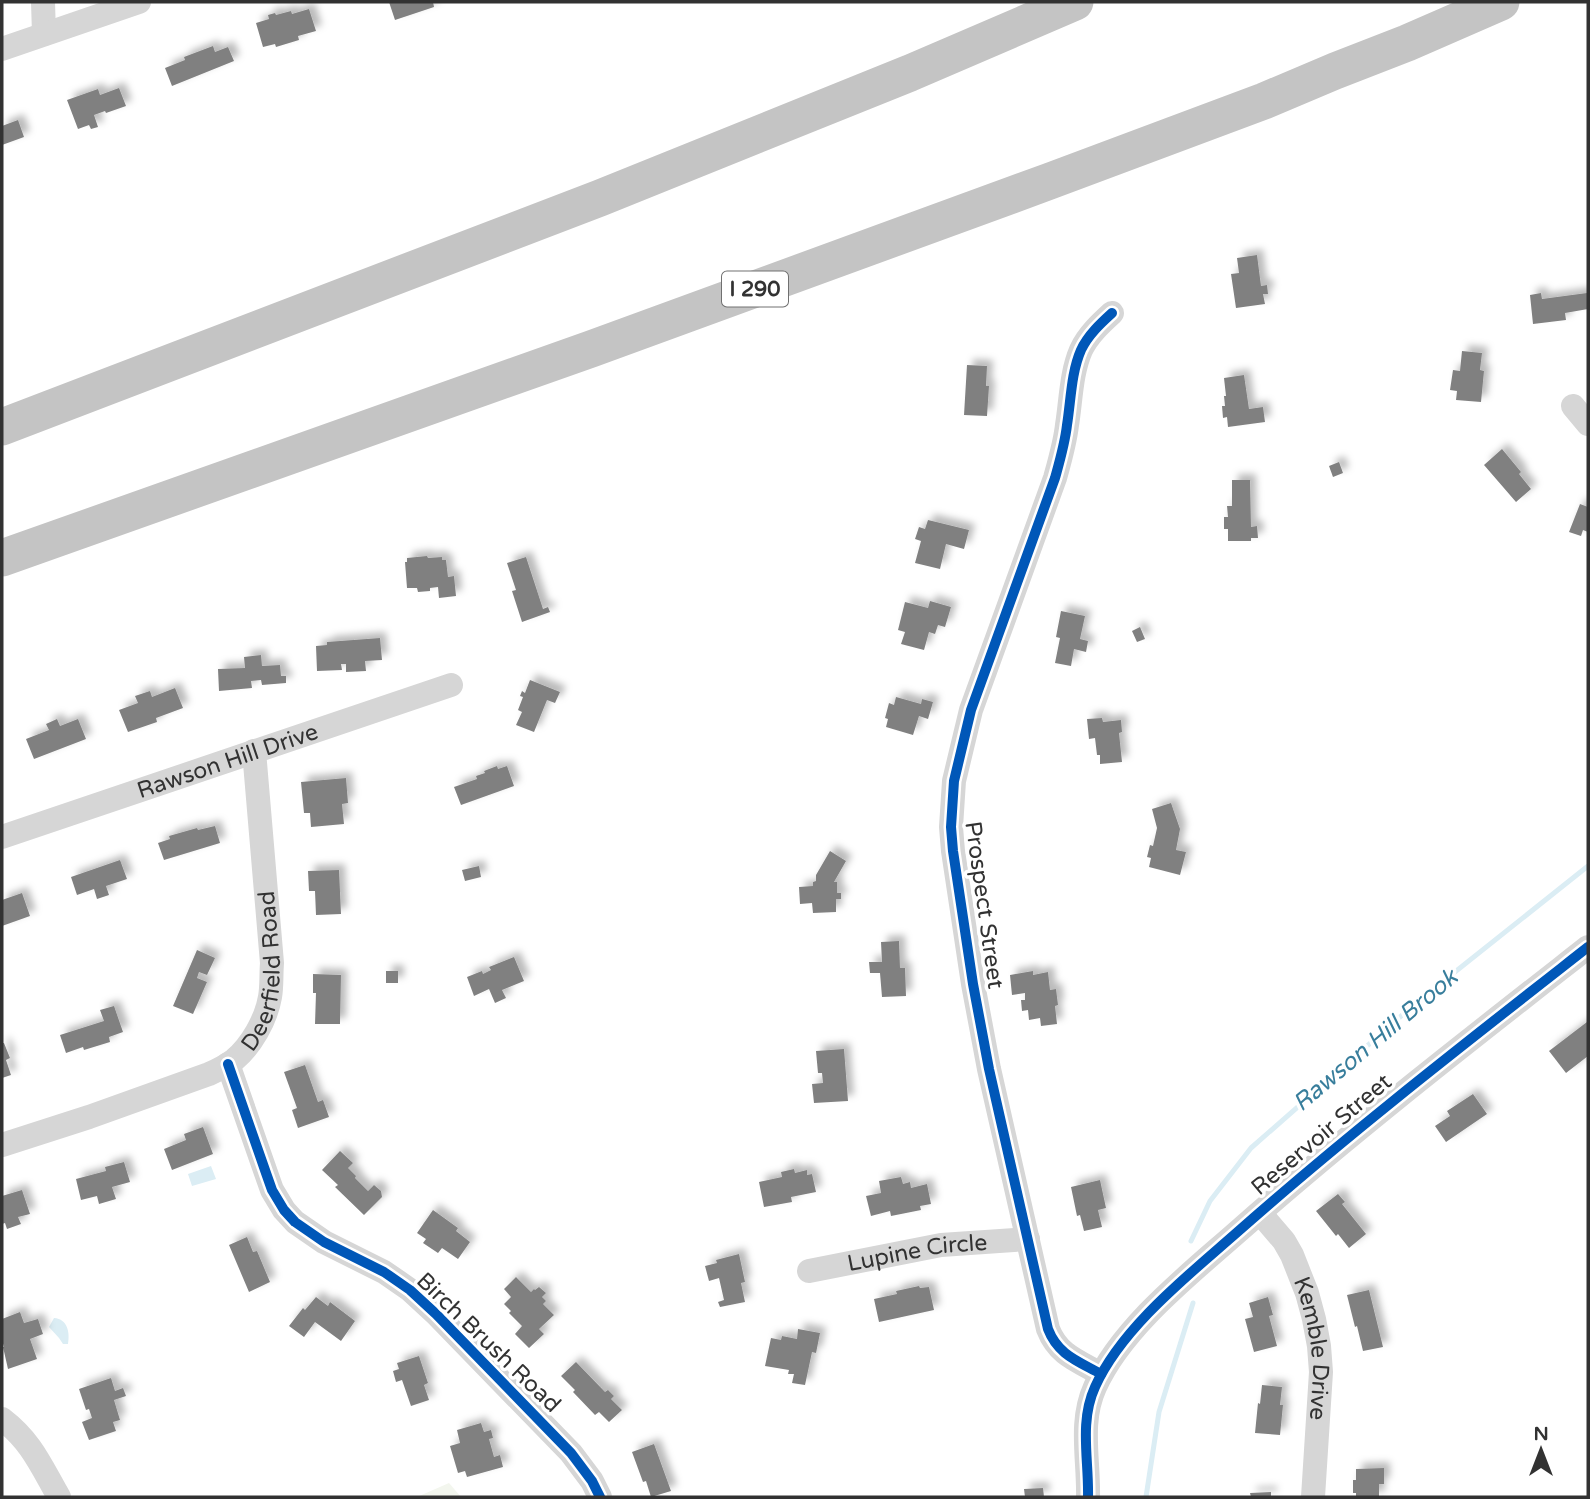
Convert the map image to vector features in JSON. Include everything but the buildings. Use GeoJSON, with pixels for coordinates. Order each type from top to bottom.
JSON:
{"type":"FeatureCollection","features":[{"type":"Feature","properties":{"kind":"highway"},"geometry":{"type":"LineString","coordinates":[[2,427],[600,198],[910,73],[1075,2]]}},
{"type":"Feature","properties":{"kind":"highway","name":"I 290"},"geometry":{"type":"LineString","coordinates":[[2,558],[554,362],[1050,181],[1274,97],[1502,2]]}},
{"type":"Feature","properties":{"kind":"street"},"geometry":{"type":"LineString","coordinates":[[43,2],[44,34]]}},
{"type":"Feature","properties":{"kind":"street"},"geometry":{"type":"LineString","coordinates":[[2,49],[139,2]]}},
{"type":"Feature","properties":{"kind":"street","name":"Prospect Street"},"geometry":{"type":"LineString","coordinates":[[1101,1374],[1062,1352],[1048,1329],[989,1069],[973,984],[951,827],[954,781],[971,710],[1055,478],[1065,441],[1077,362],[1091,334],[1112,313]]}},
{"type":"Feature","properties":{"kind":"street","name":"Rawson Hill Drive"},"geometry":{"type":"LineString","coordinates":[[2,837],[452,685]]}},
{"type":"Feature","properties":{"kind":"street","name":"Deerfield Road"},"geometry":{"type":"LineString","coordinates":[[2,1145],[194,1080],[228,1064],[244,1049],[267,1008],[272,960],[254,751]]}},
{"type":"Feature","properties":{"kind":"street","name":"Reservoir Street"},"geometry":{"type":"LineString","coordinates":[[1101,1374],[1120,1344],[1139,1323],[1259,1213],[1414,1084],[1588,947]]}},
{"type":"Feature","properties":{"kind":"street","name":"Birch Brush Road"},"geometry":{"type":"LineString","coordinates":[[228,1064],[272,1190],[284,1210],[295,1222],[314,1235],[383,1272],[418,1297],[571,1453],[592,1480],[600,1497]]}},
{"type":"Feature","properties":{"kind":"street","name":"Kemble Drive"},"geometry":{"type":"LineString","coordinates":[[1259,1213],[1292,1255],[1307,1293],[1317,1332],[1321,1385],[1313,1497]]}},
{"type":"Feature","properties":{"kind":"street","name":"Lupine Circle"},"geometry":{"type":"LineString","coordinates":[[809,1271],[941,1245],[1028,1240]]}},
{"type":"Feature","properties":{"kind":"street"},"geometry":{"type":"LineString","coordinates":[[1088,1497],[1086,1427],[1093,1391],[1101,1374]]}},
{"type":"Feature","properties":{"kind":"street"},"geometry":{"type":"LineString","coordinates":[[2,1419],[29,1446],[59,1497]]}},
{"type":"Feature","properties":{"kind":"shaded area"},"geometry":{"type":"Polygon","coordinates":[[[211,1166],[216,1179],[192,1186],[188,1174],[211,1166]]]}},
{"type":"Feature","properties":{"kind":"shaded area"},"geometry":{"type":"Polygon","coordinates":[[[54,1318],[67,1327],[68,1344],[63,1344],[49,1327],[54,1318]]]}},
{"type":"Feature","properties":{"kind":"shaded area"},"geometry":{"type":"Polygon","coordinates":[[[449,1483],[461,1497],[417,1497],[449,1483]]]}},
{"type":"Feature","properties":{"kind":"waterway","name":"Rawson Hill Brook"},"geometry":{"type":"LineString","coordinates":[[1191,1241],[1210,1201],[1251,1148],[1416,1003],[1588,866]]}},
{"type":"Feature","properties":{"kind":"waterway","name":"Rawson Hill Brook"},"geometry":{"type":"LineString","coordinates":[[1146,1497],[1159,1412],[1193,1303]]}},
{"type":"Feature","properties":{"kind":"cycle path"},"geometry":{"type":"LineString","coordinates":[[1101,1374],[1063,1351],[1048,1329],[989,1069],[973,984],[951,827],[954,781],[971,710],[1055,478],[1065,438],[1078,359],[1087,339],[1112,313]]}},
{"type":"Feature","properties":{"kind":"cycle path"},"geometry":{"type":"LineString","coordinates":[[1088,1497],[1086,1427],[1090,1400],[1106,1366],[1138,1324],[1196,1268],[1321,1161],[1588,947]]}},
{"type":"Feature","properties":{"kind":"cycle path"},"geometry":{"type":"LineString","coordinates":[[228,1064],[272,1190],[284,1210],[295,1222],[324,1242],[384,1272],[410,1290],[571,1453],[592,1481],[600,1497]]}}]}
